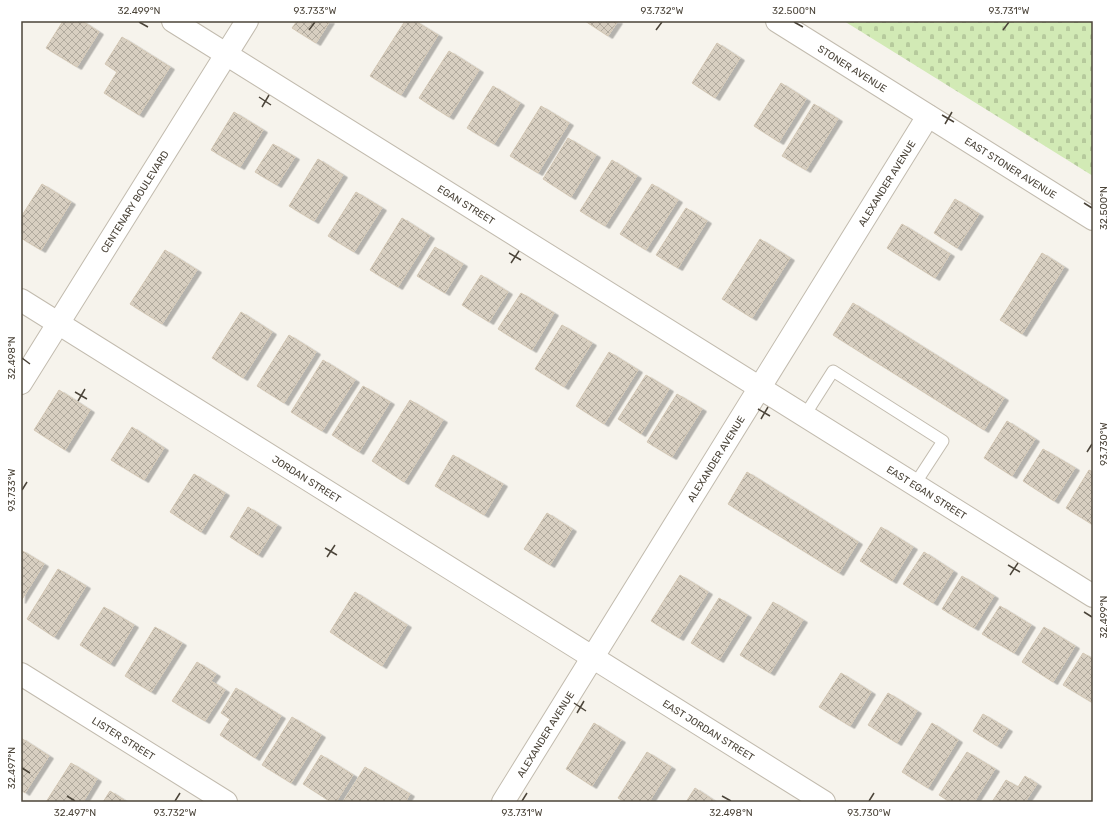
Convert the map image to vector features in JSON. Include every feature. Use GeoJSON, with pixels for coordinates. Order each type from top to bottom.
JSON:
{"type":"FeatureCollection","features":[{"type":"Feature","properties":{"kind":"street","name":"EGAN STREET"},"geometry":{"type":"LineString","coordinates":[[173,21],[760,387]]}},
{"type":"Feature","properties":{"kind":"street","name":"CENTENARY BOULEVARD"},"geometry":{"type":"LineString","coordinates":[[21,383],[247,21]]}},
{"type":"Feature","properties":{"kind":"street","name":"STONER AVENUE"},"geometry":{"type":"LineString","coordinates":[[777,21],[928,116]]}},
{"type":"Feature","properties":{"kind":"street","name":"EAST STONER AVENUE"},"geometry":{"type":"LineString","coordinates":[[928,116],[1093,219]]}},
{"type":"Feature","properties":{"kind":"street","name":"ALEXANDER AVENUE"},"geometry":{"type":"LineString","coordinates":[[503,802],[928,116]]}},
{"type":"Feature","properties":{"kind":"street","name":"JORDAN STREET"},"geometry":{"type":"LineString","coordinates":[[21,300],[593,658]]}},
{"type":"Feature","properties":{"kind":"street","name":"EAST EGAN STREET"},"geometry":{"type":"LineString","coordinates":[[760,387],[1093,596]]}},
{"type":"Feature","properties":{"kind":"street","name":"EAST JORDAN STREET"},"geometry":{"type":"LineString","coordinates":[[593,658],[824,802]]}},
{"type":"Feature","properties":{"kind":"street","name":"LISTER STREET"},"geometry":{"type":"LineString","coordinates":[[21,674],[226,802]]}},
{"type":"Feature","properties":{"kind":"lane"},"geometry":{"type":"LineString","coordinates":[[805,415],[833,371],[943,441],[915,484]]}},
{"type":"Feature","properties":{"kind":"green space"},"geometry":{"type":"Polygon","coordinates":[[[844,21],[1093,21],[1093,176],[844,21]]]}},
{"type":"Feature","properties":{"kind":"building"},"geometry":{"type":"Polygon","coordinates":[[[63,21],[82,21],[99,32],[77,67],[46,48],[63,21]]]}},
{"type":"Feature","properties":{"kind":"building"},"geometry":{"type":"Polygon","coordinates":[[[297,21],[330,21],[316,43],[292,28],[297,21]]]}},
{"type":"Feature","properties":{"kind":"building"},"geometry":{"type":"Polygon","coordinates":[[[405,21],[415,21],[438,35],[401,95],[370,76],[405,21]]]}},
{"type":"Feature","properties":{"kind":"building"},"geometry":{"type":"Polygon","coordinates":[[[585,21],[618,21],[608,36],[585,21]]]}},
{"type":"Feature","properties":{"kind":"building"},"geometry":{"type":"Polygon","coordinates":[[[122,37],[170,67],[139,115],[104,93],[117,72],[105,64],[122,37]]]}},
{"type":"Feature","properties":{"kind":"building"},"geometry":{"type":"Polygon","coordinates":[[[717,43],[740,58],[715,98],[692,83],[717,43]]]}},
{"type":"Feature","properties":{"kind":"building"},"geometry":{"type":"Polygon","coordinates":[[[449,51],[479,70],[449,117],[419,98],[449,51]]]}},
{"type":"Feature","properties":{"kind":"building"},"geometry":{"type":"Polygon","coordinates":[[[781,83],[806,99],[779,142],[754,126],[781,83]]]}},
{"type":"Feature","properties":{"kind":"building"},"geometry":{"type":"Polygon","coordinates":[[[493,86],[520,103],[494,144],[467,128],[493,86]]]}},
{"type":"Feature","properties":{"kind":"building"},"geometry":{"type":"Polygon","coordinates":[[[814,104],[838,119],[806,170],[782,156],[814,104]]]}},
{"type":"Feature","properties":{"kind":"building"},"geometry":{"type":"Polygon","coordinates":[[[541,106],[569,123],[538,173],[510,156],[541,106]]]}},
{"type":"Feature","properties":{"kind":"building"},"geometry":{"type":"Polygon","coordinates":[[[234,112],[263,130],[240,167],[211,150],[234,112]]]}},
{"type":"Feature","properties":{"kind":"building"},"geometry":{"type":"Polygon","coordinates":[[[568,138],[596,155],[571,197],[543,179],[568,138]]]}},
{"type":"Feature","properties":{"kind":"building"},"geometry":{"type":"Polygon","coordinates":[[[273,144],[295,157],[277,185],[255,172],[273,144]]]}},
{"type":"Feature","properties":{"kind":"building"},"geometry":{"type":"Polygon","coordinates":[[[318,159],[343,175],[314,221],[289,206],[318,159]]]}},
{"type":"Feature","properties":{"kind":"building"},"geometry":{"type":"Polygon","coordinates":[[[612,160],[637,176],[605,226],[580,211],[612,160]]]}},
{"type":"Feature","properties":{"kind":"building"},"geometry":{"type":"Polygon","coordinates":[[[42,184],[71,202],[41,250],[21,238],[21,217],[42,184]]]}},
{"type":"Feature","properties":{"kind":"building"},"geometry":{"type":"Polygon","coordinates":[[[652,184],[678,200],[646,250],[620,234],[652,184]]]}},
{"type":"Feature","properties":{"kind":"building"},"geometry":{"type":"Polygon","coordinates":[[[356,192],[382,208],[354,252],[328,236],[356,192]]]}},
{"type":"Feature","properties":{"kind":"building"},"geometry":{"type":"Polygon","coordinates":[[[955,199],[979,214],[957,248],[934,233],[955,199]]]}},
{"type":"Feature","properties":{"kind":"building"},"geometry":{"type":"Polygon","coordinates":[[[686,208],[707,221],[678,268],[656,255],[686,208]]]}},
{"type":"Feature","properties":{"kind":"building"},"geometry":{"type":"Polygon","coordinates":[[[402,218],[430,236],[398,287],[370,270],[402,218]]]}},
{"type":"Feature","properties":{"kind":"building"},"geometry":{"type":"Polygon","coordinates":[[[902,224],[950,254],[935,278],[887,248],[902,224]]]}},
{"type":"Feature","properties":{"kind":"building"},"geometry":{"type":"Polygon","coordinates":[[[760,239],[790,258],[752,318],[722,299],[760,239]]]}},
{"type":"Feature","properties":{"kind":"building"},"geometry":{"type":"Polygon","coordinates":[[[435,247],[463,264],[445,293],[417,276],[435,247]]]}},
{"type":"Feature","properties":{"kind":"building"},"geometry":{"type":"Polygon","coordinates":[[[165,250],[197,270],[162,324],[130,304],[165,250]]]}},
{"type":"Feature","properties":{"kind":"building"},"geometry":{"type":"Polygon","coordinates":[[[1042,253],[1064,267],[1022,334],[1000,320],[1042,253]]]}},
{"type":"Feature","properties":{"kind":"building"},"geometry":{"type":"Polygon","coordinates":[[[481,275],[508,292],[489,322],[462,305],[481,275]]]}},
{"type":"Feature","properties":{"kind":"building"},"geometry":{"type":"Polygon","coordinates":[[[521,293],[554,313],[532,350],[498,329],[521,293]]]}},
{"type":"Feature","properties":{"kind":"building"},"geometry":{"type":"Polygon","coordinates":[[[853,303],[1004,398],[984,430],[833,335],[853,303]]]}},
{"type":"Feature","properties":{"kind":"building"},"geometry":{"type":"Polygon","coordinates":[[[241,312],[272,332],[243,378],[212,358],[241,312]]]}},
{"type":"Feature","properties":{"kind":"building"},"geometry":{"type":"Polygon","coordinates":[[[562,325],[592,343],[564,387],[535,369],[562,325]]]}},
{"type":"Feature","properties":{"kind":"building"},"geometry":{"type":"Polygon","coordinates":[[[289,335],[316,352],[284,403],[257,386],[289,335]]]}},
{"type":"Feature","properties":{"kind":"building"},"geometry":{"type":"Polygon","coordinates":[[[609,352],[638,370],[604,424],[576,406],[609,352]]]}},
{"type":"Feature","properties":{"kind":"building"},"geometry":{"type":"Polygon","coordinates":[[[323,360],[355,380],[322,431],[291,412],[323,360]]]}},
{"type":"Feature","properties":{"kind":"building"},"geometry":{"type":"Polygon","coordinates":[[[646,375],[669,389],[641,434],[618,419],[646,375]]]}},
{"type":"Feature","properties":{"kind":"building"},"geometry":{"type":"Polygon","coordinates":[[[363,386],[390,402],[359,452],[332,435],[363,386]]]}},
{"type":"Feature","properties":{"kind":"building"},"geometry":{"type":"Polygon","coordinates":[[[59,390],[90,410],[65,450],[34,430],[59,390]]]}},
{"type":"Feature","properties":{"kind":"building"},"geometry":{"type":"Polygon","coordinates":[[[677,394],[702,409],[672,457],[647,442],[677,394]]]}},
{"type":"Feature","properties":{"kind":"building"},"geometry":{"type":"Polygon","coordinates":[[[410,400],[443,420],[404,482],[372,461],[410,400]]]}},
{"type":"Feature","properties":{"kind":"building"},"geometry":{"type":"Polygon","coordinates":[[[1007,421],[1035,439],[1012,476],[984,458],[1007,421]]]}},
{"type":"Feature","properties":{"kind":"building"},"geometry":{"type":"Polygon","coordinates":[[[132,427],[164,448],[144,480],[111,460],[132,427]]]}},
{"type":"Feature","properties":{"kind":"building"},"geometry":{"type":"Polygon","coordinates":[[[1043,449],[1075,468],[1054,501],[1023,481],[1043,449]]]}},
{"type":"Feature","properties":{"kind":"building"},"geometry":{"type":"Polygon","coordinates":[[[453,455],[503,484],[484,515],[435,486],[453,455]]]}},
{"type":"Feature","properties":{"kind":"building"},"geometry":{"type":"Polygon","coordinates":[[[1089,470],[1093,472],[1093,525],[1066,508],[1089,470]]]}},
{"type":"Feature","properties":{"kind":"building"},"geometry":{"type":"Polygon","coordinates":[[[747,472],[858,542],[839,573],[728,504],[747,472]]]}},
{"type":"Feature","properties":{"kind":"building"},"geometry":{"type":"Polygon","coordinates":[[[194,474],[225,493],[201,532],[170,512],[194,474]]]}},
{"type":"Feature","properties":{"kind":"building"},"geometry":{"type":"Polygon","coordinates":[[[248,507],[277,525],[258,555],[230,537],[248,507]]]}},
{"type":"Feature","properties":{"kind":"building"},"geometry":{"type":"Polygon","coordinates":[[[547,513],[572,529],[550,565],[524,549],[547,513]]]}},
{"type":"Feature","properties":{"kind":"building"},"geometry":{"type":"Polygon","coordinates":[[[881,527],[913,547],[892,581],[860,561],[881,527]]]}},
{"type":"Feature","properties":{"kind":"building"},"geometry":{"type":"Polygon","coordinates":[[[21,550],[44,564],[21,601],[21,550]]]}},
{"type":"Feature","properties":{"kind":"building"},"geometry":{"type":"Polygon","coordinates":[[[924,552],[953,571],[933,603],[903,584],[924,552]]]}},
{"type":"Feature","properties":{"kind":"building"},"geometry":{"type":"Polygon","coordinates":[[[58,569],[86,586],[54,637],[27,619],[58,569]]]}},
{"type":"Feature","properties":{"kind":"building"},"geometry":{"type":"Polygon","coordinates":[[[680,575],[708,592],[679,638],[651,621],[680,575]]]}},
{"type":"Feature","properties":{"kind":"building"},"geometry":{"type":"Polygon","coordinates":[[[962,576],[994,596],[974,628],[942,609],[962,576]]]}},
{"type":"Feature","properties":{"kind":"building"},"geometry":{"type":"Polygon","coordinates":[[[355,592],[407,625],[382,666],[330,632],[355,592]]]}},
{"type":"Feature","properties":{"kind":"building"},"geometry":{"type":"Polygon","coordinates":[[[719,598],[747,615],[719,660],[691,643],[719,598]]]}},
{"type":"Feature","properties":{"kind":"building"},"geometry":{"type":"Polygon","coordinates":[[[773,602],[803,620],[770,673],[740,655],[773,602]]]}},
{"type":"Feature","properties":{"kind":"building"},"geometry":{"type":"Polygon","coordinates":[[[1000,606],[1031,625],[1014,653],[982,634],[1000,606]]]}},
{"type":"Feature","properties":{"kind":"building"},"geometry":{"type":"Polygon","coordinates":[[[104,607],[134,625],[110,664],[80,645],[104,607]]]}},
{"type":"Feature","properties":{"kind":"building"},"geometry":{"type":"Polygon","coordinates":[[[155,627],[182,643],[151,692],[125,676],[155,627]]]}},
{"type":"Feature","properties":{"kind":"building"},"geometry":{"type":"Polygon","coordinates":[[[1044,627],[1075,646],[1053,682],[1022,662],[1044,627]]]}},
{"type":"Feature","properties":{"kind":"building"},"geometry":{"type":"Polygon","coordinates":[[[1083,653],[1093,659],[1093,703],[1063,685],[1083,653]]]}},
{"type":"Feature","properties":{"kind":"building"},"geometry":{"type":"Polygon","coordinates":[[[197,662],[216,674],[211,681],[225,690],[205,721],[172,701],[197,662]]]}},
{"type":"Feature","properties":{"kind":"building"},"geometry":{"type":"Polygon","coordinates":[[[841,673],[871,692],[850,726],[819,707],[841,673]]]}},
{"type":"Feature","properties":{"kind":"building"},"geometry":{"type":"Polygon","coordinates":[[[236,688],[281,716],[255,758],[220,735],[230,719],[221,713],[236,688]]]}},
{"type":"Feature","properties":{"kind":"building"},"geometry":{"type":"Polygon","coordinates":[[[888,693],[917,711],[897,743],[868,725],[888,693]]]}},
{"type":"Feature","properties":{"kind":"building"},"geometry":{"type":"Polygon","coordinates":[[[983,714],[1008,729],[997,746],[973,731],[983,714]]]}},
{"type":"Feature","properties":{"kind":"building"},"geometry":{"type":"Polygon","coordinates":[[[292,717],[321,735],[291,783],[262,765],[292,717]]]}},
{"type":"Feature","properties":{"kind":"building"},"geometry":{"type":"Polygon","coordinates":[[[594,723],[621,740],[592,786],[566,769],[594,723]]]}},
{"type":"Feature","properties":{"kind":"building"},"geometry":{"type":"Polygon","coordinates":[[[932,723],[958,740],[928,788],[902,772],[932,723]]]}},
{"type":"Feature","properties":{"kind":"building"},"geometry":{"type":"Polygon","coordinates":[[[21,738],[49,756],[25,793],[21,790],[21,738]]]}},
{"type":"Feature","properties":{"kind":"building"},"geometry":{"type":"Polygon","coordinates":[[[647,752],[671,767],[649,802],[625,802],[618,798],[647,752]]]}},
{"type":"Feature","properties":{"kind":"building"},"geometry":{"type":"Polygon","coordinates":[[[967,752],[995,769],[974,802],[950,802],[939,795],[967,752]]]}},
{"type":"Feature","properties":{"kind":"building"},"geometry":{"type":"Polygon","coordinates":[[[321,755],[353,775],[336,802],[331,802],[303,784],[321,755]]]}},
{"type":"Feature","properties":{"kind":"building"},"geometry":{"type":"Polygon","coordinates":[[[71,763],[97,779],[83,802],[46,802],[71,763]]]}},
{"type":"Feature","properties":{"kind":"building"},"geometry":{"type":"Polygon","coordinates":[[[365,767],[410,794],[405,802],[343,802],[365,767]]]}},
{"type":"Feature","properties":{"kind":"building"},"geometry":{"type":"Polygon","coordinates":[[[1025,776],[1037,784],[1025,802],[992,802],[1006,780],[1018,787],[1025,776]]]}},
{"type":"Feature","properties":{"kind":"building"},"geometry":{"type":"Polygon","coordinates":[[[695,788],[716,802],[686,802],[695,788]]]}},
{"type":"Feature","properties":{"kind":"building"},"geometry":{"type":"Polygon","coordinates":[[[110,791],[127,802],[103,802],[110,791]]]}}]}
